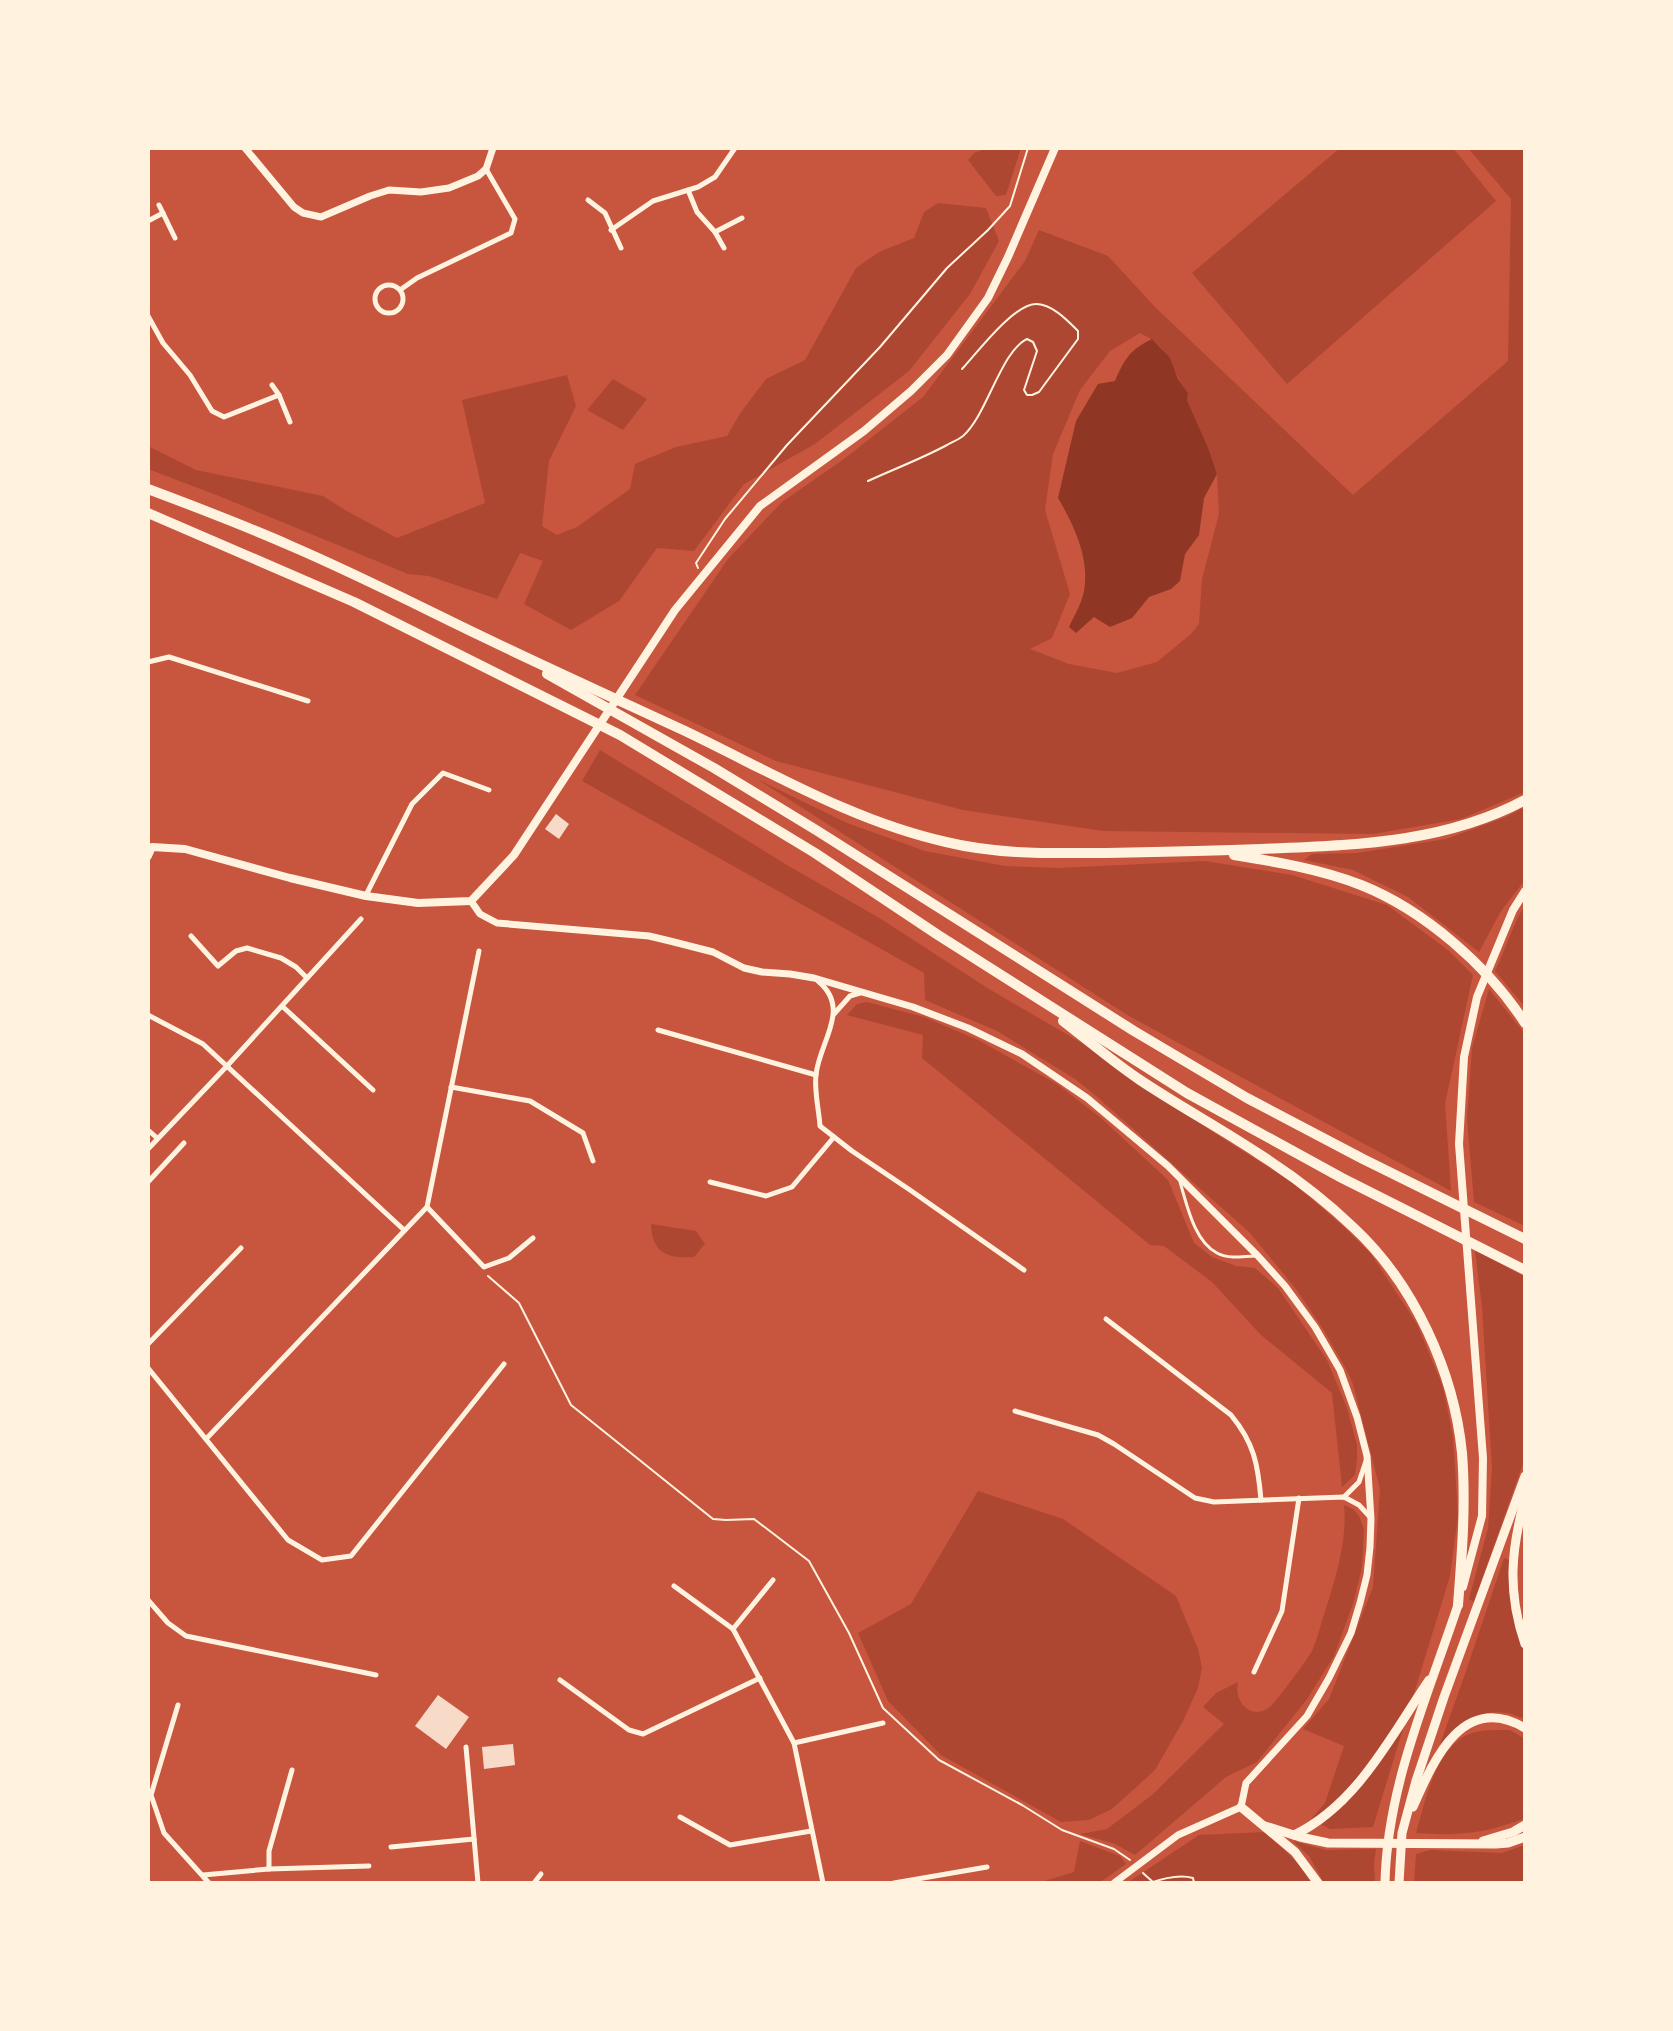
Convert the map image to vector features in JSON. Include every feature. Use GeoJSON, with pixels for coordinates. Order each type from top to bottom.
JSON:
{"type":"FeatureCollection","features":[{"type":"Feature","properties":{"kind":"highway"},"geometry":{"type":"LineString","coordinates":[[148,489],[368,580],[833,804],[946,843],[1007,853],[1212,851],[1346,845],[1455,828],[1525,800]]}},
{"type":"Feature","properties":{"kind":"highway"},"geometry":{"type":"LineString","coordinates":[[148,513],[354,602],[620,735],[815,853],[1187,1093],[1342,1178],[1525,1270]]}},
{"type":"Feature","properties":{"kind":"highway"},"geometry":{"type":"LineString","coordinates":[[479,636],[739,784],[1247,1098],[1524,1239]]}},
{"type":"Feature","properties":{"kind":"highway"},"geometry":{"type":"LineString","coordinates":[[1212,851],[1296,865],[1362,885],[1417,914],[1482,968],[1525,1023]]}},
{"type":"Feature","properties":{"kind":"highway"},"geometry":{"type":"LineString","coordinates":[[1011,981],[1139,1079],[1261,1155],[1315,1193],[1356,1230],[1386,1264],[1415,1306],[1437,1353],[1452,1400],[1461,1450],[1465,1503],[1458,1605]]}},
{"type":"Feature","properties":{"kind":"main road"},"geometry":{"type":"LineString","coordinates":[[149,849],[185,849],[366,896],[418,903],[471,901],[514,855],[675,610],[760,506],[864,431],[947,355],[988,298],[1055,148]]}},
{"type":"Feature","properties":{"kind":"main road"},"geometry":{"type":"LineString","coordinates":[[1385,1883],[1386,1851],[1395,1798],[1458,1605],[1482,1516],[1483,1458],[1459,1144],[1464,1057],[1477,997],[1513,910],[1525,891]]}},
{"type":"Feature","properties":{"kind":"main road"},"geometry":{"type":"LineString","coordinates":[[1399,1883],[1402,1833],[1416,1781],[1525,1476]]}},
{"type":"Feature","properties":{"kind":"main road"},"geometry":{"type":"LineString","coordinates":[[1525,1498],[1516,1532],[1512,1566],[1514,1603],[1525,1644]]}},
{"type":"Feature","properties":{"kind":"main road"},"geometry":{"type":"LineString","coordinates":[[1294,1835],[1318,1821],[1361,1779],[1385,1749],[1437,1669]]}},
{"type":"Feature","properties":{"kind":"main road"},"geometry":{"type":"LineString","coordinates":[[1402,1833],[1431,1766],[1461,1729],[1490,1719],[1510,1721],[1525,1728]]}},
{"type":"Feature","properties":{"kind":"main road"},"geometry":{"type":"LineString","coordinates":[[1241,1807],[1304,1862],[1318,1883]]}},
{"type":"Feature","properties":{"kind":"main road"},"geometry":{"type":"LineString","coordinates":[[1476,1843],[1513,1832],[1525,1825]]}},
{"type":"Feature","properties":{"kind":"main road"},"geometry":{"type":"LineString","coordinates":[[1265,1826],[1342,1844],[1508,1843],[1525,1837]]}},
{"type":"Feature","properties":{"kind":"street"},"geometry":{"type":"LineString","coordinates":[[245,148],[294,207],[303,213],[321,217],[389,190],[421,192],[449,188],[478,176],[486,169],[493,148]]}},
{"type":"Feature","properties":{"kind":"street"},"geometry":{"type":"LineString","coordinates":[[611,230],[653,201],[698,187],[715,177],[735,148]]}},
{"type":"Feature","properties":{"kind":"street"},"geometry":{"type":"LineString","coordinates":[[400,290],[417,278],[511,233],[515,219],[486,169]]}},
{"type":"Feature","properties":{"kind":"street"},"geometry":{"type":"LineString","coordinates":[[688,190],[697,212],[715,232],[724,248]]}},
{"type":"Feature","properties":{"kind":"street"},"geometry":{"type":"LineString","coordinates":[[588,200],[605,213],[621,248]]}},
{"type":"Feature","properties":{"kind":"street"},"geometry":{"type":"LineString","coordinates":[[159,205],[175,238]]}},
{"type":"Feature","properties":{"kind":"street"},"geometry":{"type":"LineString","coordinates":[[148,221],[163,213]]}},
{"type":"Feature","properties":{"kind":"street"},"geometry":{"type":"LineString","coordinates":[[715,232],[742,218]]}},
{"type":"Feature","properties":{"kind":"street"},"geometry":{"type":"LineString","coordinates":[[388,285],[400,290],[402,303],[397,310],[388,313],[380,309],[375,301],[379,289],[388,285]]}},
{"type":"Feature","properties":{"kind":"street"},"geometry":{"type":"LineString","coordinates":[[148,316],[163,343],[190,375],[212,411],[224,417],[279,395]]}},
{"type":"Feature","properties":{"kind":"street"},"geometry":{"type":"LineString","coordinates":[[272,385],[290,422]]}},
{"type":"Feature","properties":{"kind":"street"},"geometry":{"type":"LineString","coordinates":[[148,662],[169,657],[308,701]]}},
{"type":"Feature","properties":{"kind":"street"},"geometry":{"type":"LineString","coordinates":[[366,896],[412,804],[443,773],[489,790]]}},
{"type":"Feature","properties":{"kind":"street"},"geometry":{"type":"LineString","coordinates":[[471,901],[480,914],[497,923],[649,936],[713,952],[752,971],[814,978],[913,1007],[968,1028],[1022,1054],[1087,1098],[1178,1176],[1258,1256],[1315,1327],[1340,1370],[1367,1456],[1371,1519],[1367,1575],[1351,1633],[1307,1716],[1246,1783],[1241,1807],[1178,1835],[1114,1883]]}},
{"type":"Feature","properties":{"kind":"street"},"geometry":{"type":"LineString","coordinates":[[148,1149],[361,919]]}},
{"type":"Feature","properties":{"kind":"street"},"geometry":{"type":"LineString","coordinates":[[191,936],[218,966],[236,951],[247,948],[281,958],[307,978]]}},
{"type":"Feature","properties":{"kind":"street"},"geometry":{"type":"LineString","coordinates":[[206,1439],[427,1207],[479,951]]}},
{"type":"Feature","properties":{"kind":"street"},"geometry":{"type":"LineString","coordinates":[[814,978],[827,988],[833,1001],[833,1014],[816,1075],[820,1126],[1024,1270]]}},
{"type":"Feature","properties":{"kind":"street"},"geometry":{"type":"LineString","coordinates":[[833,1014],[850,996],[863,992]]}},
{"type":"Feature","properties":{"kind":"street"},"geometry":{"type":"LineString","coordinates":[[282,1006],[373,1090]]}},
{"type":"Feature","properties":{"kind":"street"},"geometry":{"type":"LineString","coordinates":[[148,1015],[203,1044],[404,1230]]}},
{"type":"Feature","properties":{"kind":"street"},"geometry":{"type":"LineString","coordinates":[[658,1030],[816,1075]]}},
{"type":"Feature","properties":{"kind":"street"},"geometry":{"type":"LineString","coordinates":[[451,1087],[530,1101],[583,1133],[593,1161]]}},
{"type":"Feature","properties":{"kind":"street"},"geometry":{"type":"LineString","coordinates":[[148,1130],[157,1138]]}},
{"type":"Feature","properties":{"kind":"street"},"geometry":{"type":"LineString","coordinates":[[710,1182],[766,1196],[779,1192],[792,1187],[834,1137]]}},
{"type":"Feature","properties":{"kind":"street"},"geometry":{"type":"LineString","coordinates":[[148,1182],[184,1143]]}},
{"type":"Feature","properties":{"kind":"street"},"geometry":{"type":"LineString","coordinates":[[427,1207],[484,1267],[509,1258],[533,1238]]}},
{"type":"Feature","properties":{"kind":"street"},"geometry":{"type":"LineString","coordinates":[[148,1344],[241,1248]]}},
{"type":"Feature","properties":{"kind":"street"},"geometry":{"type":"LineString","coordinates":[[1106,1319],[1231,1415],[1253,1449],[1259,1471],[1261,1500]]}},
{"type":"Feature","properties":{"kind":"street"},"geometry":{"type":"LineString","coordinates":[[148,1368],[288,1540],[322,1560],[351,1556],[504,1364]]}},
{"type":"Feature","properties":{"kind":"street"},"geometry":{"type":"LineString","coordinates":[[1015,1411],[1098,1435],[1195,1498],[1214,1502],[1344,1497],[1359,1505],[1371,1519]]}},
{"type":"Feature","properties":{"kind":"street"},"geometry":{"type":"LineString","coordinates":[[1344,1497],[1359,1482],[1367,1456]]}},
{"type":"Feature","properties":{"kind":"street"},"geometry":{"type":"LineString","coordinates":[[1254,1672],[1282,1611],[1299,1498]]}},
{"type":"Feature","properties":{"kind":"street"},"geometry":{"type":"LineString","coordinates":[[733,1629],[773,1580]]}},
{"type":"Feature","properties":{"kind":"street"},"geometry":{"type":"LineString","coordinates":[[674,1586],[733,1629],[794,1743],[823,1883]]}},
{"type":"Feature","properties":{"kind":"street"},"geometry":{"type":"LineString","coordinates":[[148,1600],[168,1623],[186,1636],[376,1675]]}},
{"type":"Feature","properties":{"kind":"street"},"geometry":{"type":"LineString","coordinates":[[560,1680],[629,1730],[643,1734],[760,1678]]}},
{"type":"Feature","properties":{"kind":"street"},"geometry":{"type":"LineString","coordinates":[[178,1705],[151,1795],[164,1833],[209,1883]]}},
{"type":"Feature","properties":{"kind":"street"},"geometry":{"type":"LineString","coordinates":[[794,1743],[883,1723]]}},
{"type":"Feature","properties":{"kind":"street"},"geometry":{"type":"LineString","coordinates":[[466,1747],[478,1883]]}},
{"type":"Feature","properties":{"kind":"street"},"geometry":{"type":"LineString","coordinates":[[269,1869],[269,1851],[292,1770]]}},
{"type":"Feature","properties":{"kind":"street"},"geometry":{"type":"LineString","coordinates":[[680,1817],[730,1845],[811,1831]]}},
{"type":"Feature","properties":{"kind":"street"},"geometry":{"type":"LineString","coordinates":[[391,1847],[474,1839]]}},
{"type":"Feature","properties":{"kind":"street"},"geometry":{"type":"LineString","coordinates":[[203,1875],[269,1869],[369,1866]]}},
{"type":"Feature","properties":{"kind":"street"},"geometry":{"type":"LineString","coordinates":[[894,1883],[987,1867]]}},
{"type":"Feature","properties":{"kind":"street"},"geometry":{"type":"LineString","coordinates":[[534,1883],[541,1874]]}},
{"type":"Feature","properties":{"kind":"lane"},"geometry":{"type":"LineString","coordinates":[[1178,1176],[1196,1231],[1209,1247],[1217,1254],[1258,1256]]}},
{"type":"Feature","properties":{"kind":"path"},"geometry":{"type":"LineString","coordinates":[[703,577],[696,563],[725,519],[787,445],[880,347],[947,268],[1010,206],[1028,148]]}},
{"type":"Feature","properties":{"kind":"path"},"geometry":{"type":"LineString","coordinates":[[868,481],[962,437],[974,422],[1011,355],[1019,343],[1027,339],[1033,342],[1037,351],[1024,390],[1027,395],[1039,392],[1078,339],[1078,331],[1046,306],[1033,304],[1014,314],[962,369]]}},
{"type":"Feature","properties":{"kind":"path"},"geometry":{"type":"LineString","coordinates":[[1097,1844],[1114,1849],[1134,1865]]}},
{"type":"Feature","properties":{"kind":"path"},"geometry":{"type":"LineString","coordinates":[[1141,1871],[1152,1883],[1162,1878],[1184,1875],[1193,1878],[1194,1883]]}},
{"type":"Feature","properties":{"kind":"shaded area"},"geometry":{"type":"Polygon","coordinates":[[[987,148],[1021,148],[1006,195],[996,196],[968,160],[974,153],[987,148]]]}},
{"type":"Feature","properties":{"kind":"shaded area"},"geometry":{"type":"Polygon","coordinates":[[[1340,148],[1453,148],[1496,201],[1287,384],[1192,273],[1340,148]]]}},
{"type":"Feature","properties":{"kind":"shaded area"},"geometry":{"type":"Polygon","coordinates":[[[1468,148],[1525,148],[1525,792],[1461,819],[1373,834],[1103,831],[963,810],[776,761],[635,695],[728,559],[782,502],[844,459],[923,397],[1025,261],[1039,230],[1108,256],[1155,307],[1353,495],[1508,361],[1511,199],[1468,148]],[[1140,333],[1110,351],[1080,390],[1053,454],[1045,510],[1070,594],[1052,638],[1030,649],[1069,664],[1117,673],[1157,662],[1199,624],[1202,579],[1219,514],[1217,474],[1187,400],[1188,393],[1164,352],[1140,333]]]}},
{"type":"Feature","properties":{"kind":"shaded area"},"geometry":{"type":"Polygon","coordinates":[[[938,203],[986,208],[999,241],[970,294],[909,371],[815,444],[744,484],[694,551],[657,548],[619,601],[571,630],[524,604],[543,561],[520,553],[497,599],[429,576],[408,574],[148,469],[148,446],[196,470],[323,496],[397,538],[485,503],[462,400],[567,375],[576,406],[549,461],[542,526],[557,535],[577,527],[630,489],[635,464],[676,447],[727,436],[766,379],[805,360],[856,268],[879,252],[914,238],[924,212],[938,203]]]}},
{"type":"Feature","properties":{"kind":"shaded area"},"geometry":{"type":"Polygon","coordinates":[[[1152,339],[1170,358],[1178,379],[1188,393],[1187,400],[1217,474],[1204,498],[1199,535],[1185,554],[1180,581],[1171,589],[1149,597],[1132,618],[1110,627],[1094,617],[1076,633],[1069,627],[1083,596],[1085,567],[1075,531],[1058,498],[1076,421],[1098,384],[1115,381],[1129,356],[1152,339]]]}},
{"type":"Feature","properties":{"kind":"shaded area"},"geometry":{"type":"Polygon","coordinates":[[[613,379],[647,399],[623,430],[587,410],[613,379]]]}},
{"type":"Feature","properties":{"kind":"shaded area"},"geometry":{"type":"Polygon","coordinates":[[[600,750],[1080,1042],[1293,1183],[1371,1254],[1417,1324],[1443,1387],[1453,1436],[1458,1516],[1450,1576],[1373,1827],[1330,1829],[1311,1819],[1325,1803],[1344,1746],[1303,1729],[1329,1699],[1373,1587],[1380,1489],[1353,1384],[1323,1329],[1296,1289],[1250,1233],[1075,1079],[997,1031],[925,1000],[924,973],[582,781],[600,750]]]}},
{"type":"Feature","properties":{"kind":"shaded area"},"geometry":{"type":"Polygon","coordinates":[[[757,779],[847,823],[925,851],[1005,866],[1059,868],[1205,861],[1292,875],[1387,905],[1448,950],[1473,975],[1445,1104],[1451,1191],[1129,1016],[757,779]]]}},
{"type":"Feature","properties":{"kind":"shaded area"},"geometry":{"type":"Polygon","coordinates":[[[1525,807],[1525,880],[1501,911],[1479,952],[1408,897],[1353,870],[1304,860],[1312,854],[1357,853],[1446,839],[1525,807]]]}},
{"type":"Feature","properties":{"kind":"shaded area"},"geometry":{"type":"Polygon","coordinates":[[[1525,905],[1525,1007],[1495,971],[1525,905]]]}},
{"type":"Feature","properties":{"kind":"shaded area"},"geometry":{"type":"Polygon","coordinates":[[[1489,989],[1525,1034],[1525,1226],[1474,1202],[1467,1119],[1472,1048],[1489,989]]]}},
{"type":"Feature","properties":{"kind":"shaded area"},"geometry":{"type":"Polygon","coordinates":[[[867,1002],[924,1017],[978,1040],[1057,1084],[1101,1118],[1168,1180],[1194,1243],[1212,1257],[1236,1266],[1255,1268],[1278,1288],[1327,1360],[1347,1408],[1357,1445],[1355,1475],[1342,1487],[1332,1393],[1261,1335],[1212,1282],[1164,1246],[1150,1245],[922,1058],[923,1035],[847,1015],[857,1004],[867,1002]]]}},
{"type":"Feature","properties":{"kind":"shaded area"},"geometry":{"type":"Polygon","coordinates":[[[651,1224],[696,1231],[705,1244],[694,1257],[669,1255],[654,1242],[651,1224]]]}},
{"type":"Feature","properties":{"kind":"shaded area"},"geometry":{"type":"Polygon","coordinates":[[[1475,1250],[1525,1277],[1525,1458],[1474,1602],[1469,1599],[1488,1528],[1492,1468],[1482,1307],[1475,1250]]]}},
{"type":"Feature","properties":{"kind":"shaded area"},"geometry":{"type":"Polygon","coordinates":[[[978,1491],[1063,1519],[1176,1596],[1198,1649],[1202,1668],[1198,1688],[1155,1770],[1112,1809],[1089,1820],[1061,1822],[941,1755],[888,1701],[858,1633],[911,1604],[978,1491]]]}},
{"type":"Feature","properties":{"kind":"shaded area"},"geometry":{"type":"Polygon","coordinates":[[[1344,1505],[1359,1516],[1364,1529],[1362,1567],[1353,1604],[1334,1656],[1307,1699],[1257,1762],[1226,1777],[1135,1855],[1115,1844],[1080,1834],[1107,1829],[1152,1795],[1224,1724],[1203,1707],[1216,1693],[1238,1682],[1241,1703],[1258,1712],[1271,1706],[1280,1696],[1309,1656],[1316,1640],[1339,1564],[1344,1534],[1344,1505]]]}},
{"type":"Feature","properties":{"kind":"shaded area"},"geometry":{"type":"Polygon","coordinates":[[[1504,1558],[1509,1560],[1519,1635],[1525,1650],[1525,1719],[1507,1713],[1487,1713],[1462,1725],[1440,1744],[1464,1677],[1504,1558]]]}},
{"type":"Feature","properties":{"kind":"shaded area"},"geometry":{"type":"Polygon","coordinates":[[[1510,1730],[1525,1739],[1525,1818],[1471,1833],[1416,1833],[1439,1764],[1456,1742],[1472,1733],[1510,1730]]]}},
{"type":"Feature","properties":{"kind":"shaded area"},"geometry":{"type":"Polygon","coordinates":[[[1265,1832],[1302,1867],[1311,1883],[1127,1883],[1199,1835],[1265,1832]]]}},
{"type":"Feature","properties":{"kind":"shaded area"},"geometry":{"type":"Polygon","coordinates":[[[1080,1841],[1120,1856],[1126,1864],[1099,1883],[1038,1883],[1074,1872],[1080,1841]]]}},
{"type":"Feature","properties":{"kind":"shaded area"},"geometry":{"type":"Polygon","coordinates":[[[1293,1841],[1326,1850],[1376,1849],[1375,1883],[1324,1883],[1309,1856],[1293,1841]]]}},
{"type":"Feature","properties":{"kind":"shaded area"},"geometry":{"type":"Polygon","coordinates":[[[1525,1845],[1525,1883],[1414,1883],[1416,1854],[1430,1850],[1502,1853],[1525,1845]]]}},
{"type":"Feature","properties":{"kind":"building"},"geometry":{"type":"Polygon","coordinates":[[[556,814],[569,824],[559,839],[545,829],[556,814]]]}},
{"type":"Feature","properties":{"kind":"building"},"geometry":{"type":"Polygon","coordinates":[[[438,1695],[469,1717],[446,1749],[415,1726],[438,1695]]]}},
{"type":"Feature","properties":{"kind":"building"},"geometry":{"type":"Polygon","coordinates":[[[513,1744],[515,1765],[484,1769],[482,1747],[513,1744]]]}}]}
